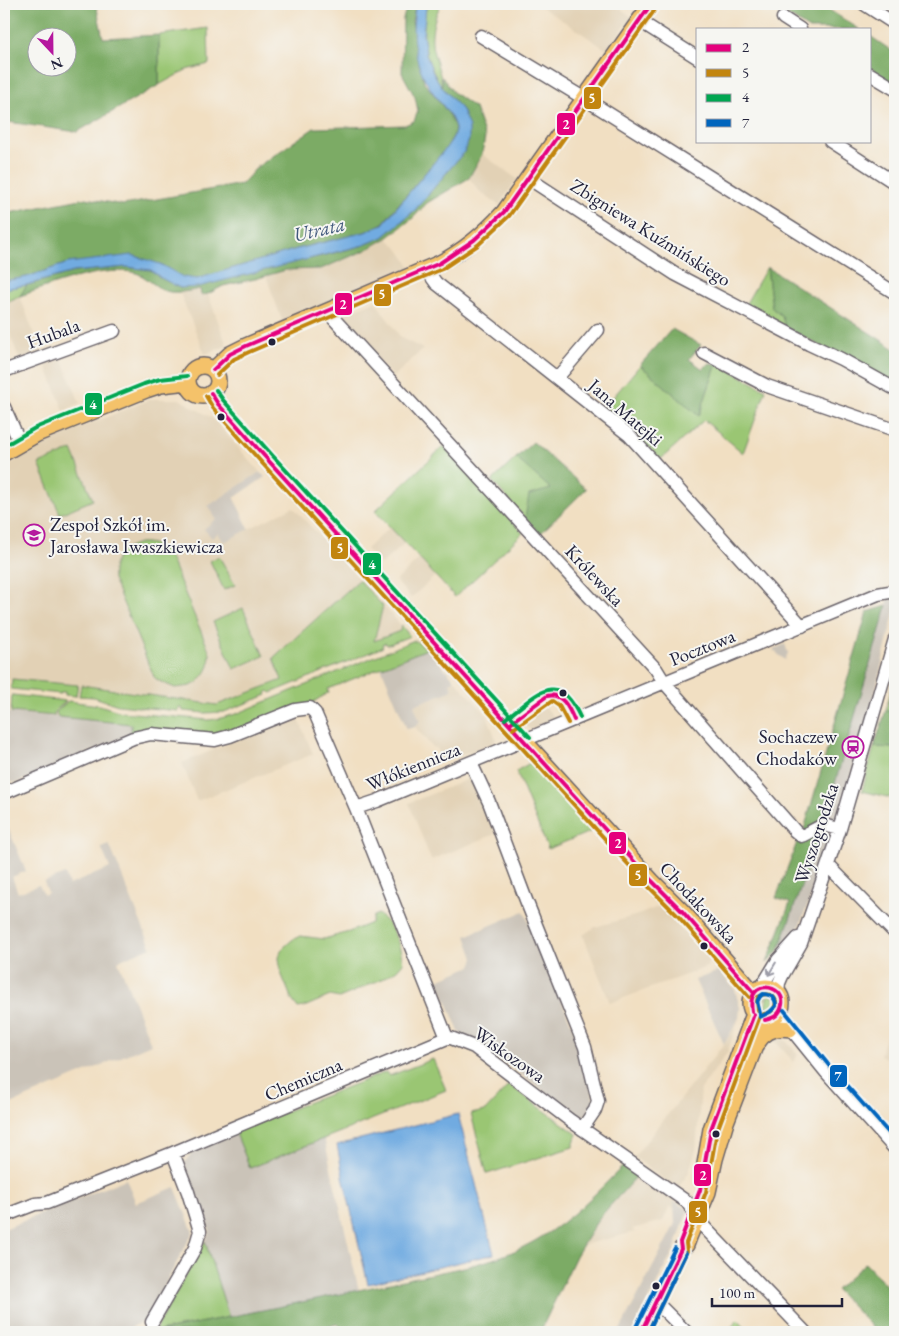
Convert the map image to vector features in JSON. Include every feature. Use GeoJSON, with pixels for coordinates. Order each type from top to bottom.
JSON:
{"type":"FeatureCollection","features":[{"type":"Feature","properties":{"kind":"main road"},"geometry":{"type":"LineString","coordinates":[[213,370],[230,354],[426,269],[460,252],[484,233],[504,212],[651,4]]}},
{"type":"Feature","properties":{"kind":"main road"},"geometry":{"type":"LineString","coordinates":[[203,366],[213,370],[218,382],[216,388],[211,393],[204,396],[196,394],[190,389],[188,382],[191,372],[203,366]]}},
{"type":"Feature","properties":{"kind":"main road"},"geometry":{"type":"LineString","coordinates":[[4,453],[55,426],[146,390],[161,385],[188,382]]}},
{"type":"Feature","properties":{"kind":"main road","name":"Chodakowska"},"geometry":{"type":"LineString","coordinates":[[211,393],[218,404],[267,459],[652,881],[757,990]]}},
{"type":"Feature","properties":{"kind":"main road"},"geometry":{"type":"LineString","coordinates":[[696,1214],[711,1129],[766,1016],[781,1010],[782,1000],[778,992],[771,988],[757,990],[750,1001],[751,1010],[766,1016]]}},
{"type":"Feature","properties":{"kind":"main road"},"geometry":{"type":"LineString","coordinates":[[641,1332],[681,1249],[680,1242],[708,1192],[726,1122],[766,1016]]}},
{"type":"Feature","properties":{"kind":"main road"},"geometry":{"type":"LineString","coordinates":[[757,1044],[771,1030],[790,1028]]}},
{"type":"Feature","properties":{"kind":"street"},"geometry":{"type":"LineString","coordinates":[[864,4],[895,24]]}},
{"type":"Feature","properties":{"kind":"street"},"geometry":{"type":"LineString","coordinates":[[783,18],[798,28]]}},
{"type":"Feature","properties":{"kind":"street"},"geometry":{"type":"LineString","coordinates":[[638,20],[696,57]]}},
{"type":"Feature","properties":{"kind":"street"},"geometry":{"type":"LineString","coordinates":[[481,36],[895,293]]}},
{"type":"Feature","properties":{"kind":"street"},"geometry":{"type":"LineString","coordinates":[[872,75],[895,90]]}},
{"type":"Feature","properties":{"kind":"street"},"geometry":{"type":"LineString","coordinates":[[832,142],[895,183]]}},
{"type":"Feature","properties":{"kind":"street","name":"Zbigniewa Kuźmińskiego"},"geometry":{"type":"LineString","coordinates":[[528,178],[675,274],[841,359],[895,389]]}},
{"type":"Feature","properties":{"kind":"street","name":"Jana Matejki"},"geometry":{"type":"LineString","coordinates":[[426,269],[436,283],[629,435],[802,626]]}},
{"type":"Feature","properties":{"kind":"street","name":"Królewska"},"geometry":{"type":"LineString","coordinates":[[329,311],[333,318],[656,669],[664,682],[799,834],[801,836],[808,834],[818,826],[823,825],[840,829]]}},
{"type":"Feature","properties":{"kind":"street"},"geometry":{"type":"LineString","coordinates":[[557,378],[598,330]]}},
{"type":"Feature","properties":{"kind":"street","name":"Hubala"},"geometry":{"type":"LineString","coordinates":[[4,371],[114,331]]}},
{"type":"Feature","properties":{"kind":"street"},"geometry":{"type":"LineString","coordinates":[[704,353],[767,386],[895,430]]}},
{"type":"Feature","properties":{"kind":"street"},"geometry":{"type":"LineString","coordinates":[[4,407],[20,443]]}},
{"type":"Feature","properties":{"kind":"street","name":"Pocztowa"},"geometry":{"type":"LineString","coordinates":[[525,741],[878,594],[895,591]]}},
{"type":"Feature","properties":{"kind":"street","name":"Wyszogrodzka"},"geometry":{"type":"LineString","coordinates":[[778,992],[782,976],[801,943],[840,829],[895,639]]}},
{"type":"Feature","properties":{"kind":"street"},"geometry":{"type":"LineString","coordinates":[[509,724],[546,696],[552,694],[557,695],[562,700],[574,720]]}},
{"type":"Feature","properties":{"kind":"street","name":"Włókiennicza"},"geometry":{"type":"LineString","coordinates":[[4,793],[133,738],[151,734],[221,739],[306,707],[315,713],[356,808],[525,741]]}},
{"type":"Feature","properties":{"kind":"street"},"geometry":{"type":"LineString","coordinates":[[472,763],[585,1047],[598,1101],[595,1110],[582,1129]]}},
{"type":"Feature","properties":{"kind":"street","name":"Wiskozowa"},"geometry":{"type":"LineString","coordinates":[[356,808],[447,1038],[474,1047],[582,1129],[687,1202],[705,1228],[805,1332]]}},
{"type":"Feature","properties":{"kind":"street"},"geometry":{"type":"LineString","coordinates":[[828,865],[895,933]]}},
{"type":"Feature","properties":{"kind":"street","name":"Wyszogrodzka"},"geometry":{"type":"LineString","coordinates":[[757,990],[778,960],[808,924]]}},
{"type":"Feature","properties":{"kind":"street"},"geometry":{"type":"LineString","coordinates":[[766,1016],[790,1028],[826,1072],[895,1149]]}},
{"type":"Feature","properties":{"kind":"street","name":"Chemiczna"},"geometry":{"type":"LineString","coordinates":[[4,1216],[35,1204],[46,1203],[173,1153],[447,1038]]}},
{"type":"Feature","properties":{"kind":"street"},"geometry":{"type":"LineString","coordinates":[[152,1322],[195,1248],[200,1231],[173,1153]]}},
{"type":"Feature","properties":{"kind":"street"},"geometry":{"type":"LineString","coordinates":[[656,1302],[686,1332]]}},
{"type":"Feature","properties":{"kind":"shaded area"},"geometry":{"type":"Polygon","coordinates":[[[538,4],[613,4],[632,17],[607,50],[538,4]]]}},
{"type":"Feature","properties":{"kind":"shaded area"},"geometry":{"type":"Polygon","coordinates":[[[482,154],[517,179],[499,205],[481,193],[469,178],[482,154]]]}},
{"type":"Feature","properties":{"kind":"shaded area"},"geometry":{"type":"Polygon","coordinates":[[[387,238],[397,247],[411,267],[283,323],[266,276],[286,270],[321,269],[366,250],[387,238]]]}},
{"type":"Feature","properties":{"kind":"shaded area"},"geometry":{"type":"Polygon","coordinates":[[[201,289],[202,295],[208,294],[227,346],[205,354],[179,291],[201,289]]]}},
{"type":"Feature","properties":{"kind":"shaded area"},"geometry":{"type":"Polygon","coordinates":[[[20,296],[41,353],[20,361],[11,337],[4,303],[20,296]]]}},
{"type":"Feature","properties":{"kind":"shaded area"},"geometry":{"type":"Polygon","coordinates":[[[375,301],[401,338],[423,349],[393,377],[344,321],[345,314],[375,301]]]}},
{"type":"Feature","properties":{"kind":"shaded area"},"geometry":{"type":"Polygon","coordinates":[[[60,354],[80,403],[64,411],[44,360],[60,354]]]}},
{"type":"Feature","properties":{"kind":"shaded area"},"geometry":{"type":"Polygon","coordinates":[[[151,399],[179,399],[212,418],[260,472],[208,506],[216,519],[212,538],[218,533],[224,541],[293,507],[401,625],[400,631],[217,705],[112,689],[4,679],[4,468],[26,454],[65,434],[151,399]]]}},
{"type":"Feature","properties":{"kind":"shaded area"},"geometry":{"type":"Polygon","coordinates":[[[260,472],[265,477],[234,498],[249,529],[224,542],[218,533],[212,538],[204,529],[216,519],[208,506],[260,472]]]}},
{"type":"Feature","properties":{"kind":"shaded area"},"geometry":{"type":"Polygon","coordinates":[[[390,527],[405,543],[381,564],[366,549],[390,527]]]}},
{"type":"Feature","properties":{"kind":"shaded area"},"geometry":{"type":"Polygon","coordinates":[[[419,559],[435,576],[411,598],[396,581],[419,559]]]}},
{"type":"Feature","properties":{"kind":"shaded area"},"geometry":{"type":"Polygon","coordinates":[[[895,577],[895,609],[871,709],[821,871],[798,929],[779,950],[821,831],[895,577]]]}},
{"type":"Feature","properties":{"kind":"shaded area"},"geometry":{"type":"Polygon","coordinates":[[[785,644],[788,653],[785,660],[773,650],[785,644]]]}},
{"type":"Feature","properties":{"kind":"shaded area"},"geometry":{"type":"Polygon","coordinates":[[[427,649],[455,680],[450,683],[453,690],[414,705],[420,721],[415,727],[407,729],[381,667],[427,649]]]}},
{"type":"Feature","properties":{"kind":"shaded area"},"geometry":{"type":"Polygon","coordinates":[[[455,680],[487,715],[496,739],[494,742],[444,762],[436,747],[433,748],[415,727],[420,721],[414,705],[453,690],[450,683],[455,680]]]}},
{"type":"Feature","properties":{"kind":"shaded area"},"geometry":{"type":"Polygon","coordinates":[[[543,704],[557,721],[537,729],[529,729],[522,720],[543,704]]]}},
{"type":"Feature","properties":{"kind":"shaded area"},"geometry":{"type":"Polygon","coordinates":[[[4,712],[132,724],[131,735],[15,783],[5,779],[4,712]]]}},
{"type":"Feature","properties":{"kind":"shaded area"},"geometry":{"type":"Polygon","coordinates":[[[297,715],[313,754],[197,801],[182,763],[297,715]]]}},
{"type":"Feature","properties":{"kind":"shaded area"},"geometry":{"type":"Polygon","coordinates":[[[474,777],[495,834],[431,860],[409,803],[474,777]]]}},
{"type":"Feature","properties":{"kind":"shaded area"},"geometry":{"type":"Polygon","coordinates":[[[4,818],[26,871],[12,877],[18,893],[39,885],[44,895],[48,893],[44,882],[65,874],[69,885],[110,868],[101,847],[109,844],[151,947],[118,961],[151,1044],[4,1107],[4,818]]]}},
{"type":"Feature","properties":{"kind":"shaded area"},"geometry":{"type":"Polygon","coordinates":[[[660,906],[709,960],[707,967],[610,1003],[583,935],[595,927],[638,915],[660,906]]]}},
{"type":"Feature","properties":{"kind":"shaded area"},"geometry":{"type":"Polygon","coordinates":[[[524,911],[584,1055],[594,1102],[589,1111],[581,1118],[481,1045],[460,1034],[438,980],[471,966],[474,958],[466,936],[524,911]]]}},
{"type":"Feature","properties":{"kind":"shaded area"},"geometry":{"type":"Polygon","coordinates":[[[719,971],[735,990],[740,1008],[739,1018],[724,1044],[695,980],[719,971]]]}},
{"type":"Feature","properties":{"kind":"shaded area"},"geometry":{"type":"Polygon","coordinates":[[[739,1018],[727,1053],[701,1089],[696,1150],[688,1174],[677,1189],[634,1157],[724,1044],[739,1018]]]}},
{"type":"Feature","properties":{"kind":"shaded area"},"geometry":{"type":"Polygon","coordinates":[[[891,1023],[895,1025],[895,1063],[880,1055],[891,1023]]]}},
{"type":"Feature","properties":{"kind":"shaded area"},"geometry":{"type":"Polygon","coordinates":[[[772,1038],[783,1038],[798,1054],[794,1062],[772,1038]]]}},
{"type":"Feature","properties":{"kind":"shaded area"},"geometry":{"type":"Polygon","coordinates":[[[235,1131],[324,1138],[359,1291],[229,1317],[205,1241],[210,1231],[184,1164],[195,1148],[235,1131]]]}},
{"type":"Feature","properties":{"kind":"shaded area"},"geometry":{"type":"Polygon","coordinates":[[[638,1175],[674,1201],[674,1210],[670,1206],[663,1221],[632,1229],[635,1232],[583,1245],[599,1218],[638,1175]]]}},
{"type":"Feature","properties":{"kind":"shaded area"},"geometry":{"type":"Polygon","coordinates":[[[126,1179],[136,1203],[175,1187],[193,1232],[146,1320],[122,1332],[4,1332],[4,1229],[126,1179]]]}},
{"type":"Feature","properties":{"kind":"shaded area"},"geometry":{"type":"Polygon","coordinates":[[[674,1201],[688,1210],[675,1248],[632,1332],[619,1332],[675,1224],[674,1201]]]}},
{"type":"Feature","properties":{"kind":"green space"},"geometry":{"type":"Polygon","coordinates":[[[4,4],[96,4],[103,38],[159,35],[159,85],[77,132],[8,122],[4,113],[4,4]]]}},
{"type":"Feature","properties":{"kind":"green space"},"geometry":{"type":"Polygon","coordinates":[[[408,4],[416,4],[412,21],[424,82],[448,113],[455,127],[454,135],[446,148],[383,223],[365,232],[297,249],[197,279],[183,278],[160,264],[68,263],[27,277],[4,281],[4,214],[86,198],[123,205],[242,184],[257,167],[314,128],[405,125],[414,121],[418,111],[415,97],[402,73],[403,18],[408,4]]]}},
{"type":"Feature","properties":{"kind":"green space"},"geometry":{"type":"Polygon","coordinates":[[[429,4],[441,4],[434,23],[432,38],[442,87],[429,63],[425,46],[425,13],[429,4]]]}},
{"type":"Feature","properties":{"kind":"green space"},"geometry":{"type":"Polygon","coordinates":[[[785,4],[820,4],[857,28],[807,28],[781,11],[785,4]]]}},
{"type":"Feature","properties":{"kind":"green space"},"geometry":{"type":"Polygon","coordinates":[[[208,28],[209,64],[186,70],[159,85],[159,35],[208,28]]]}},
{"type":"Feature","properties":{"kind":"green space"},"geometry":{"type":"Polygon","coordinates":[[[872,37],[895,53],[895,84],[872,69],[872,37]]]}},
{"type":"Feature","properties":{"kind":"green space"},"geometry":{"type":"Polygon","coordinates":[[[442,77],[453,92],[475,108],[485,137],[482,154],[469,178],[427,203],[413,218],[387,238],[366,250],[321,269],[286,270],[223,286],[208,294],[201,295],[200,289],[177,292],[165,291],[137,273],[118,271],[90,274],[20,296],[27,285],[73,272],[126,267],[151,270],[161,278],[180,288],[326,255],[364,245],[383,237],[415,210],[464,152],[469,140],[462,110],[442,87],[442,77]]]}},
{"type":"Feature","properties":{"kind":"green space"},"geometry":{"type":"Polygon","coordinates":[[[767,267],[772,308],[782,316],[785,327],[745,305],[767,267]]]}},
{"type":"Feature","properties":{"kind":"green space"},"geometry":{"type":"Polygon","coordinates":[[[767,267],[895,349],[895,387],[785,327],[782,316],[772,308],[767,267]]]}},
{"type":"Feature","properties":{"kind":"green space"},"geometry":{"type":"Polygon","coordinates":[[[27,285],[20,296],[4,303],[4,289],[27,285]]]}},
{"type":"Feature","properties":{"kind":"green space"},"geometry":{"type":"Polygon","coordinates":[[[672,329],[701,345],[689,359],[703,369],[708,364],[717,363],[699,416],[640,365],[672,329]]]}},
{"type":"Feature","properties":{"kind":"green space"},"geometry":{"type":"Polygon","coordinates":[[[717,363],[766,390],[743,453],[704,420],[661,459],[605,407],[640,365],[699,416],[717,363]]]}},
{"type":"Feature","properties":{"kind":"green space"},"geometry":{"type":"Polygon","coordinates":[[[533,442],[586,489],[540,534],[525,518],[529,495],[551,489],[516,458],[533,442]]]}},
{"type":"Feature","properties":{"kind":"green space"},"geometry":{"type":"Polygon","coordinates":[[[444,446],[523,533],[455,597],[375,511],[444,446]]]}},
{"type":"Feature","properties":{"kind":"green space"},"geometry":{"type":"Polygon","coordinates":[[[72,450],[93,500],[60,514],[39,464],[72,450]]]}},
{"type":"Feature","properties":{"kind":"green space"},"geometry":{"type":"Polygon","coordinates":[[[516,458],[552,489],[525,518],[492,481],[516,458]]]}},
{"type":"Feature","properties":{"kind":"green space"},"geometry":{"type":"Polygon","coordinates":[[[140,543],[156,545],[169,555],[210,653],[209,666],[206,672],[198,682],[191,686],[175,688],[154,677],[113,579],[114,566],[119,555],[128,547],[140,543]]]}},
{"type":"Feature","properties":{"kind":"green space"},"geometry":{"type":"Polygon","coordinates":[[[219,556],[235,585],[224,590],[210,561],[219,556]]]}},
{"type":"Feature","properties":{"kind":"green space"},"geometry":{"type":"Polygon","coordinates":[[[359,580],[383,606],[374,641],[400,631],[401,625],[410,636],[387,645],[386,643],[382,644],[383,647],[271,693],[269,691],[266,693],[267,695],[224,712],[205,713],[183,711],[182,708],[179,708],[179,711],[118,705],[94,697],[79,696],[81,685],[217,705],[282,680],[273,658],[359,580]]]}},
{"type":"Feature","properties":{"kind":"green space"},"geometry":{"type":"Polygon","coordinates":[[[887,606],[824,821],[803,833],[867,612],[887,606]]]}},
{"type":"Feature","properties":{"kind":"green space"},"geometry":{"type":"Polygon","coordinates":[[[243,608],[264,656],[234,669],[213,622],[243,608]]]}},
{"type":"Feature","properties":{"kind":"green space"},"geometry":{"type":"Polygon","coordinates":[[[412,641],[416,641],[427,649],[328,689],[329,692],[312,703],[225,734],[131,735],[131,724],[58,717],[56,712],[68,701],[99,705],[122,712],[208,720],[217,719],[236,714],[412,641]]]}},
{"type":"Feature","properties":{"kind":"green space"},"geometry":{"type":"Polygon","coordinates":[[[895,674],[895,713],[886,710],[895,674]]]}},
{"type":"Feature","properties":{"kind":"green space"},"geometry":{"type":"Polygon","coordinates":[[[12,679],[78,685],[76,696],[65,695],[65,692],[61,692],[61,694],[11,689],[12,679]]]}},
{"type":"Feature","properties":{"kind":"green space"},"geometry":{"type":"Polygon","coordinates":[[[12,695],[66,701],[54,712],[55,716],[11,712],[12,695]]]}},
{"type":"Feature","properties":{"kind":"green space"},"geometry":{"type":"Polygon","coordinates":[[[886,710],[895,713],[895,748],[874,747],[886,710]]]}},
{"type":"Feature","properties":{"kind":"green space"},"geometry":{"type":"Polygon","coordinates":[[[874,747],[895,748],[895,799],[862,791],[874,747]]]}},
{"type":"Feature","properties":{"kind":"green space"},"geometry":{"type":"Polygon","coordinates":[[[530,763],[592,831],[548,849],[516,771],[530,763]]]}},
{"type":"Feature","properties":{"kind":"green space"},"geometry":{"type":"Polygon","coordinates":[[[822,827],[779,950],[767,963],[790,903],[776,898],[799,837],[822,827]]]}},
{"type":"Feature","properties":{"kind":"green space"},"geometry":{"type":"Polygon","coordinates":[[[378,914],[392,930],[400,949],[403,963],[397,970],[382,979],[351,993],[339,998],[330,996],[298,1008],[292,1000],[281,973],[279,958],[281,950],[292,940],[300,936],[324,939],[349,932],[371,923],[373,916],[378,914]]]}},
{"type":"Feature","properties":{"kind":"green space"},"geometry":{"type":"Polygon","coordinates":[[[764,992],[767,992],[759,1012],[755,1007],[754,1000],[764,992]]]}},
{"type":"Feature","properties":{"kind":"green space"},"geometry":{"type":"Polygon","coordinates":[[[770,993],[775,1001],[774,1006],[771,1010],[762,1013],[770,993]]]}},
{"type":"Feature","properties":{"kind":"green space"},"geometry":{"type":"Polygon","coordinates":[[[433,1059],[446,1090],[250,1168],[235,1131],[386,1072],[389,1076],[433,1059]]]}},
{"type":"Feature","properties":{"kind":"green space"},"geometry":{"type":"Polygon","coordinates":[[[509,1085],[577,1134],[573,1147],[487,1174],[471,1114],[485,1111],[509,1085]]]}},
{"type":"Feature","properties":{"kind":"green space"},"geometry":{"type":"Polygon","coordinates":[[[624,1165],[638,1175],[599,1218],[576,1256],[540,1332],[345,1332],[338,1324],[300,1332],[156,1332],[461,1268],[508,1254],[538,1239],[562,1223],[624,1165]]]}},
{"type":"Feature","properties":{"kind":"green space"},"geometry":{"type":"Polygon","coordinates":[[[205,1241],[229,1317],[154,1332],[205,1241]]]}},
{"type":"Feature","properties":{"kind":"green space"},"geometry":{"type":"Polygon","coordinates":[[[865,1263],[895,1295],[895,1332],[877,1332],[836,1290],[865,1263]]]}},
{"type":"Feature","properties":{"kind":"green space"},"geometry":{"type":"Polygon","coordinates":[[[738,1320],[749,1332],[726,1332],[738,1320]]]}},
{"type":"Feature","properties":{"kind":"water"},"geometry":{"type":"Polygon","coordinates":[[[416,4],[429,4],[426,8],[423,34],[426,54],[433,73],[442,87],[462,110],[469,127],[469,140],[464,152],[415,210],[383,237],[364,245],[198,287],[180,288],[161,278],[151,270],[126,267],[73,272],[27,285],[4,289],[4,281],[27,277],[68,263],[132,255],[160,264],[183,277],[197,279],[297,249],[365,232],[383,224],[446,148],[455,133],[452,119],[428,85],[418,63],[413,28],[416,4]]]}},
{"type":"Feature","properties":{"kind":"water"},"geometry":{"type":"Polygon","coordinates":[[[458,1114],[494,1254],[368,1284],[337,1145],[458,1114]]]}},
{"type":"Feature","properties":{"kind":"transit line","name":"2"},"geometry":{"type":"LineString","coordinates":[[213,370],[230,354],[246,346],[440,263],[474,240],[504,212],[651,4]]}},
{"type":"Feature","properties":{"kind":"transit line","name":"5"},"geometry":{"type":"LineString","coordinates":[[217,375],[234,359],[442,269],[478,245],[509,216],[656,8]]}},
{"type":"Feature","properties":{"kind":"transit line","name":"4"},"geometry":{"type":"LineString","coordinates":[[4,446],[35,428],[144,384],[160,379],[187,376]]}},
{"type":"Feature","properties":{"kind":"transit line","name":"4"},"geometry":{"type":"LineString","coordinates":[[216,390],[272,455],[530,737]]}},
{"type":"Feature","properties":{"kind":"transit line","name":"2"},"geometry":{"type":"LineString","coordinates":[[211,393],[218,404],[267,459],[652,881],[682,911],[754,993]]}},
{"type":"Feature","properties":{"kind":"transit line","name":"5"},"geometry":{"type":"LineString","coordinates":[[206,396],[213,408],[262,463],[647,885],[677,915],[749,997]]}},
{"type":"Feature","properties":{"kind":"transit line","name":"4"},"geometry":{"type":"LineString","coordinates":[[505,719],[536,695],[554,690],[563,693],[580,717]]}},
{"type":"Feature","properties":{"kind":"transit line","name":"2"},"geometry":{"type":"LineString","coordinates":[[509,724],[547,696],[552,695],[557,696],[564,702],[574,720]]}},
{"type":"Feature","properties":{"kind":"transit line","name":"5"},"geometry":{"type":"LineString","coordinates":[[513,729],[552,701],[559,706],[568,723]]}},
{"type":"Feature","properties":{"kind":"transit line","name":"2"},"geometry":{"type":"LineString","coordinates":[[752,1011],[752,1000],[755,993],[760,989],[766,987],[778,992],[782,998],[780,1011],[774,1017],[765,1020]]}},
{"type":"Feature","properties":{"kind":"transit line","name":"7"},"geometry":{"type":"LineString","coordinates":[[763,994],[772,997],[775,1000],[776,1006],[770,1012],[760,1017],[757,1002],[763,994]]}},
{"type":"Feature","properties":{"kind":"transit line","name":"5"},"geometry":{"type":"LineString","coordinates":[[758,1010],[758,997],[766,994],[773,996],[776,1001],[774,1008],[764,1014]]}},
{"type":"Feature","properties":{"kind":"transit line","name":"7"},"geometry":{"type":"LineString","coordinates":[[784,1010],[831,1068],[895,1140]]}},
{"type":"Feature","properties":{"kind":"transit line","name":"2"},"geometry":{"type":"LineString","coordinates":[[641,1332],[681,1249],[680,1242],[700,1190],[711,1129],[754,1014]]}},
{"type":"Feature","properties":{"kind":"transit line","name":"5"},"geometry":{"type":"LineString","coordinates":[[648,1332],[687,1251],[686,1243],[706,1192],[717,1131],[760,1016]]}},
{"type":"Feature","properties":{"kind":"transit line","name":"7"},"geometry":{"type":"LineString","coordinates":[[635,1329],[675,1248]]}},
{"type":"Feature","properties":{"kind":"transit line","name":"7"},"geometry":{"type":"LineString","coordinates":[[648,1332],[686,1253]]}},
{"type":"Feature","properties":{"kind":"place","name":"Zespoł Szkół im. Jarosława Iwaszkiewicza"},"geometry":{"type":"Point","coordinates":[34,535]}},
{"type":"Feature","properties":{"kind":"place","name":"Sochaczew Chodaków"},"geometry":{"type":"Point","coordinates":[853,747]}},
{"type":"Feature","properties":{"kind":"water label","name":"Utrata"},"geometry":{"type":"Point","coordinates":[319,229]}}]}
